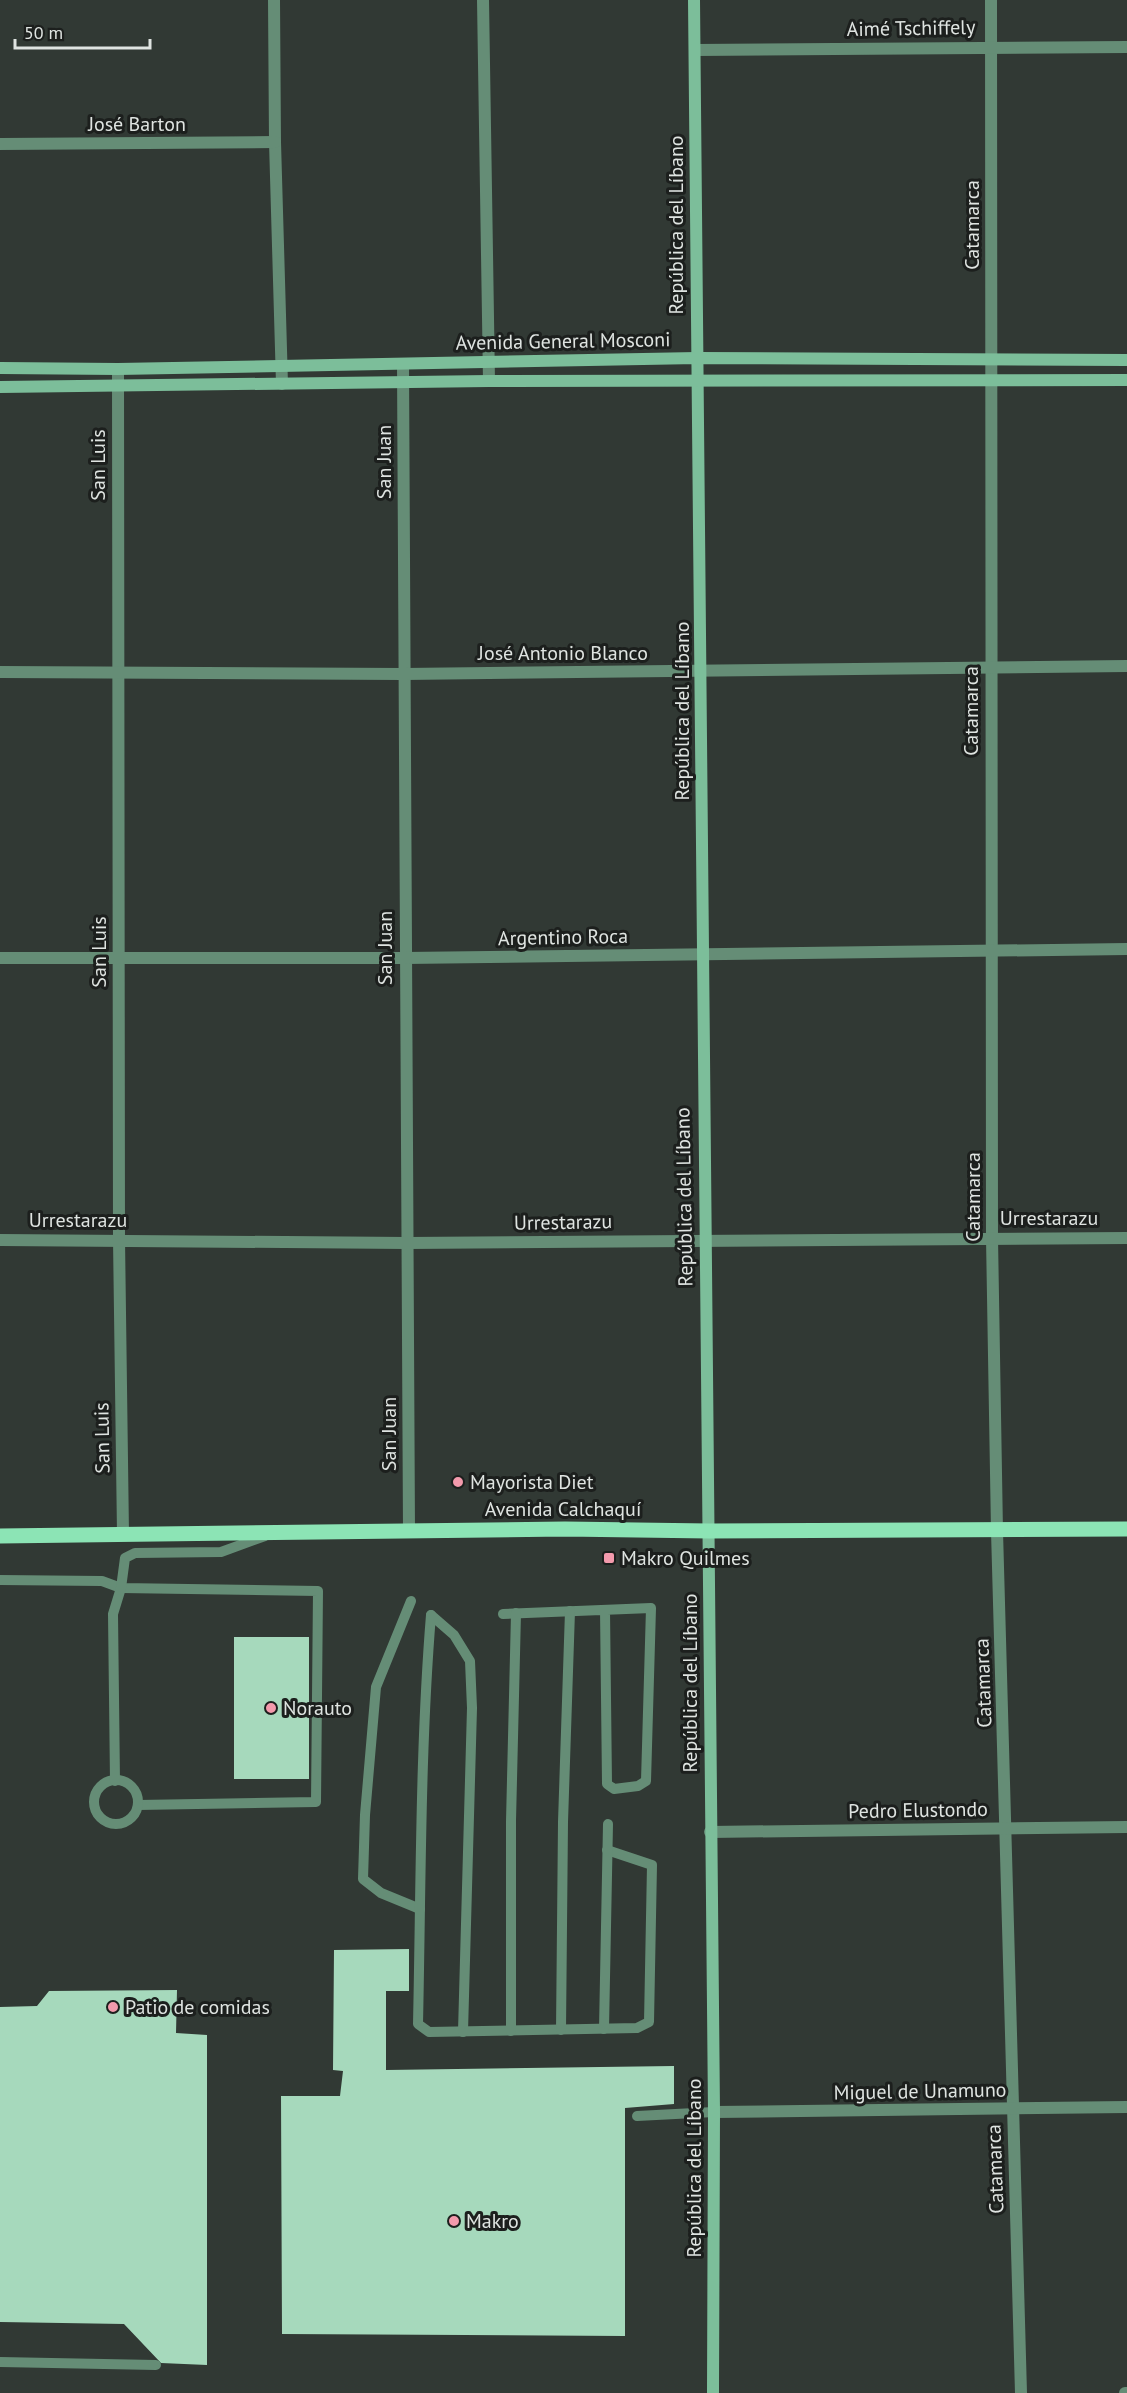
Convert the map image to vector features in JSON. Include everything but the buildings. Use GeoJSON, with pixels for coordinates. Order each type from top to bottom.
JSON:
{"type":"FeatureCollection","features":[{"type":"Feature","properties":{"kind":"main road","name":"Avenida Calchaquí"},"geometry":{"type":"LineString","coordinates":[[0,1536],[565,1529],[1127,1530]]}},
{"type":"Feature","properties":{"kind":"street"},"geometry":{"type":"LineString","coordinates":[[274,0],[274,142],[282,384]]}},
{"type":"Feature","properties":{"kind":"street"},"geometry":{"type":"LineString","coordinates":[[483,0],[489,381]]}},
{"type":"Feature","properties":{"kind":"street","name":"República del Líbano"},"geometry":{"type":"LineString","coordinates":[[694,0],[714,2112],[713,2393]]}},
{"type":"Feature","properties":{"kind":"street","name":"Catamarca"},"geometry":{"type":"LineString","coordinates":[[991,0],[990,668],[993,1238],[1012,2109],[1021,2393]]}},
{"type":"Feature","properties":{"kind":"street","name":"Aimé Tschiffely"},"geometry":{"type":"LineString","coordinates":[[695,50],[991,46],[1127,47]]}},
{"type":"Feature","properties":{"kind":"street","name":"José Barton"},"geometry":{"type":"LineString","coordinates":[[0,144],[274,142]]}},
{"type":"Feature","properties":{"kind":"street","name":"Avenida General Mosconi"},"geometry":{"type":"LineString","coordinates":[[0,368],[118,369],[697,358],[1127,360]]}},
{"type":"Feature","properties":{"kind":"street","name":"San Juan"},"geometry":{"type":"LineString","coordinates":[[403,364],[409,1532]]}},
{"type":"Feature","properties":{"kind":"street","name":"San Luis"},"geometry":{"type":"LineString","coordinates":[[118,369],[119,1239],[123,1534]]}},
{"type":"Feature","properties":{"kind":"street","name":"Avenida General Mosconi"},"geometry":{"type":"LineString","coordinates":[[0,387],[489,381],[1127,380]]}},
{"type":"Feature","properties":{"kind":"street","name":"José Antonio Blanco"},"geometry":{"type":"LineString","coordinates":[[0,672],[404,674],[1127,666]]}},
{"type":"Feature","properties":{"kind":"street","name":"Argentino Roca"},"geometry":{"type":"LineString","coordinates":[[0,958],[405,958],[1127,949]]}},
{"type":"Feature","properties":{"kind":"street","name":"Urrestarazu"},"geometry":{"type":"LineString","coordinates":[[0,1240],[119,1239],[407,1243],[1127,1238]]}},
{"type":"Feature","properties":{"kind":"street","name":"Pedro Elustondo"},"geometry":{"type":"LineString","coordinates":[[710,1832],[1127,1827]]}},
{"type":"Feature","properties":{"kind":"street","name":"Miguel de Unamuno"},"geometry":{"type":"LineString","coordinates":[[714,2112],[1127,2108]]}},
{"type":"Feature","properties":{"kind":"lane"},"geometry":{"type":"LineString","coordinates":[[115,1780],[113,1614],[121,1588],[125,1558],[135,1552],[221,1551],[274,1533]]}},
{"type":"Feature","properties":{"kind":"lane"},"geometry":{"type":"LineString","coordinates":[[0,1580],[102,1581],[121,1588],[318,1591],[316,1802],[138,1805]]}},
{"type":"Feature","properties":{"kind":"lane"},"geometry":{"type":"LineString","coordinates":[[411,1601],[376,1687],[365,1815],[363,1880],[381,1893],[420,1909]]}},
{"type":"Feature","properties":{"kind":"lane"},"geometry":{"type":"LineString","coordinates":[[503,1614],[651,1608],[646,1781],[638,1786],[614,1789],[607,1784],[605,1610]]}},
{"type":"Feature","properties":{"kind":"lane"},"geometry":{"type":"LineString","coordinates":[[561,2030],[563,1822],[570,1611]]}},
{"type":"Feature","properties":{"kind":"lane"},"geometry":{"type":"LineString","coordinates":[[511,2031],[511,1821],[516,1613]]}},
{"type":"Feature","properties":{"kind":"lane"},"geometry":{"type":"LineString","coordinates":[[463,2032],[472,1719],[470,1661],[453,1635],[430,1615],[425,1670],[418,2024],[429,2032],[463,2032],[637,2028],[648,2022],[652,1865],[607,1850]]}},
{"type":"Feature","properties":{"kind":"lane"},"geometry":{"type":"LineString","coordinates":[[115,1780],[129,1785],[137,1797],[138,1805],[136,1811],[126,1821],[113,1824],[102,1819],[95,1809],[95,1796],[102,1785],[115,1780]]}},
{"type":"Feature","properties":{"kind":"lane"},"geometry":{"type":"LineString","coordinates":[[604,2029],[608,1824]]}},
{"type":"Feature","properties":{"kind":"lane"},"geometry":{"type":"LineString","coordinates":[[637,2116],[714,2112]]}},
{"type":"Feature","properties":{"kind":"lane"},"geometry":{"type":"LineString","coordinates":[[0,2362],[156,2366]]}},
{"type":"Feature","properties":{"kind":"place","name":"Mayorista Diet"},"geometry":{"type":"Point","coordinates":[458,1482]}},
{"type":"Feature","properties":{"kind":"place","name":"Makro Quilmes"},"geometry":{"type":"Point","coordinates":[609,1558]}},
{"type":"Feature","properties":{"kind":"place","name":"Norauto"},"geometry":{"type":"Point","coordinates":[271,1708]}},
{"type":"Feature","properties":{"kind":"place","name":"Patio de comidas"},"geometry":{"type":"Point","coordinates":[113,2007]}},
{"type":"Feature","properties":{"kind":"place","name":"Makro"},"geometry":{"type":"Point","coordinates":[454,2221]}}]}
